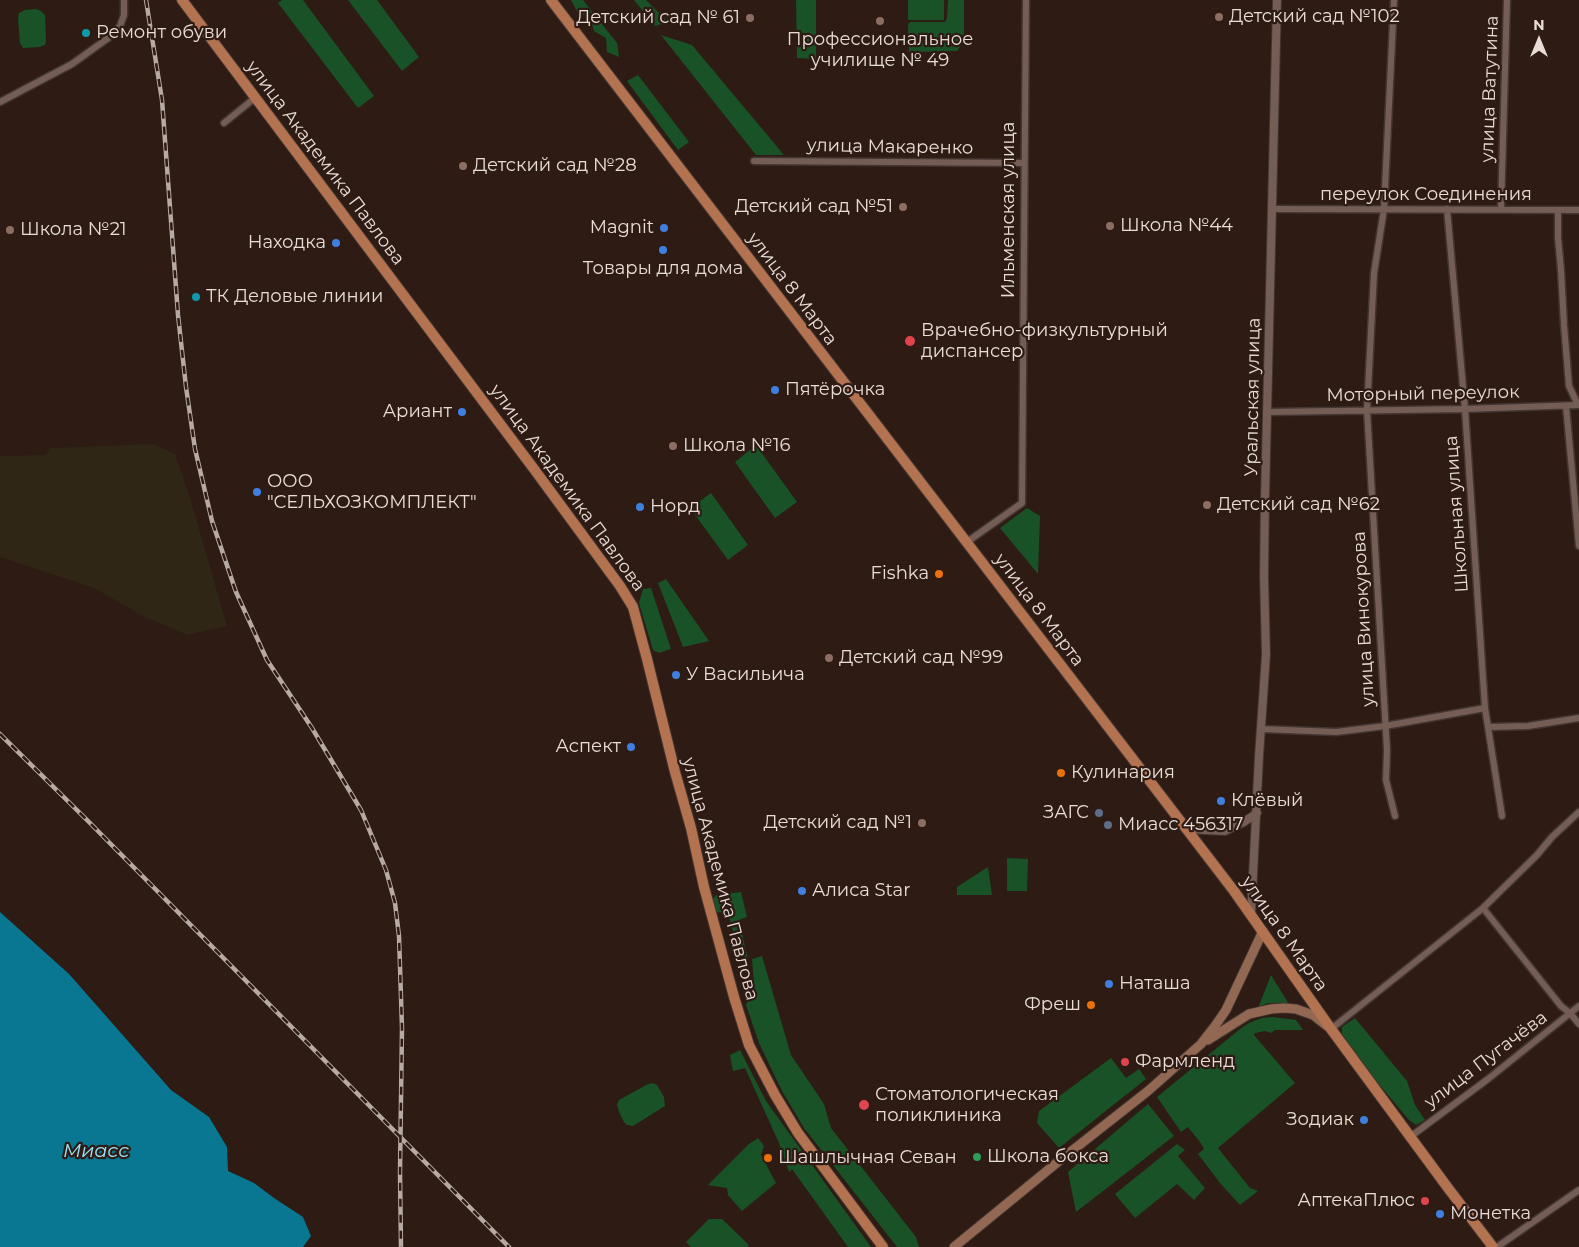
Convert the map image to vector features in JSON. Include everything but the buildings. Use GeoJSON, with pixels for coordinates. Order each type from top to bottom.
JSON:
{"type":"FeatureCollection","features":[{"type":"Feature","properties":{"kind":"main road","name":"улица Академика Павлова"},"geometry":{"type":"LineString","coordinates":[[182,0],[594,549],[633,607],[674,772],[691,828],[734,997],[749,1045],[775,1095],[798,1133],[883,1247]]}},
{"type":"Feature","properties":{"kind":"main road","name":"улица 8 Марта"},"geometry":{"type":"LineString","coordinates":[[550,0],[1234,891],[1331,1029],[1495,1247]]}},
{"type":"Feature","properties":{"kind":"main road"},"geometry":{"type":"LineString","coordinates":[[1201,1044],[1226,1010],[1263,931]]}},
{"type":"Feature","properties":{"kind":"main road"},"geometry":{"type":"LineString","coordinates":[[954,1247],[1148,1091],[1201,1044],[1249,1014],[1271,1009],[1296,1009],[1313,1015],[1331,1029]]}},
{"type":"Feature","properties":{"kind":"street"},"geometry":{"type":"LineString","coordinates":[[0,102],[72,64],[111,36],[120,26],[124,14],[124,0]]}},
{"type":"Feature","properties":{"kind":"street","name":"Ильменская улица"},"geometry":{"type":"LineString","coordinates":[[967,542],[1022,503],[1026,0]]}},
{"type":"Feature","properties":{"kind":"street","name":"Уральская улица"},"geometry":{"type":"LineString","coordinates":[[1251,915],[1266,655],[1264,571],[1277,0]]}},
{"type":"Feature","properties":{"kind":"street","name":"улица Винокурова"},"geometry":{"type":"LineString","coordinates":[[1394,0],[1384,209],[1374,273],[1367,410],[1387,750],[1386,780],[1395,816]]}},
{"type":"Feature","properties":{"kind":"street","name":"улица Ватутина"},"geometry":{"type":"LineString","coordinates":[[1501,209],[1507,0]]}},
{"type":"Feature","properties":{"kind":"street"},"geometry":{"type":"LineString","coordinates":[[224,124],[256,97]]}},
{"type":"Feature","properties":{"kind":"street","name":"улица Макаренко"},"geometry":{"type":"LineString","coordinates":[[754,161],[1024,163]]}},
{"type":"Feature","properties":{"kind":"street","name":"переулок Соединения"},"geometry":{"type":"LineString","coordinates":[[1272,209],[1579,210]]}},
{"type":"Feature","properties":{"kind":"street","name":"Школьная улица"},"geometry":{"type":"LineString","coordinates":[[1447,209],[1465,409],[1486,708],[1502,816]]}},
{"type":"Feature","properties":{"kind":"street"},"geometry":{"type":"LineString","coordinates":[[1558,210],[1558,238],[1570,386],[1579,405]]}},
{"type":"Feature","properties":{"kind":"street","name":"Моторный переулок"},"geometry":{"type":"LineString","coordinates":[[1268,412],[1579,405]]}},
{"type":"Feature","properties":{"kind":"street"},"geometry":{"type":"LineString","coordinates":[[1566,406],[1579,546]]}},
{"type":"Feature","properties":{"kind":"street"},"geometry":{"type":"LineString","coordinates":[[1261,729],[1336,732],[1385,726],[1486,708]]}},
{"type":"Feature","properties":{"kind":"street"},"geometry":{"type":"LineString","coordinates":[[1488,727],[1528,726],[1579,718]]}},
{"type":"Feature","properties":{"kind":"street"},"geometry":{"type":"LineString","coordinates":[[1331,1029],[1483,908],[1579,812]]}},
{"type":"Feature","properties":{"kind":"street"},"geometry":{"type":"LineString","coordinates":[[1186,830],[1225,832],[1256,813]]}},
{"type":"Feature","properties":{"kind":"street"},"geometry":{"type":"LineString","coordinates":[[1483,908],[1561,1006],[1579,1024]]}},
{"type":"Feature","properties":{"kind":"street","name":"улица Пугачёва"},"geometry":{"type":"LineString","coordinates":[[1410,1136],[1488,1079],[1579,1006]]}},
{"type":"Feature","properties":{"kind":"street"},"geometry":{"type":"LineString","coordinates":[[1495,1247],[1579,1190]]}},
{"type":"Feature","properties":{"kind":"shaded area"},"geometry":{"type":"Polygon","coordinates":[[[153,444],[175,454],[191,501],[227,626],[187,635],[141,615],[94,588],[0,557],[0,456],[46,455],[50,448],[153,444]]]}},
{"type":"Feature","properties":{"kind":"green space"},"geometry":{"type":"Polygon","coordinates":[[[282,0],[303,0],[374,96],[358,108],[278,3],[282,0]]]}},
{"type":"Feature","properties":{"kind":"green space"},"geometry":{"type":"Polygon","coordinates":[[[348,0],[377,0],[419,57],[402,71],[348,0]]]}},
{"type":"Feature","properties":{"kind":"green space"},"geometry":{"type":"Polygon","coordinates":[[[571,0],[583,0],[617,43],[619,57],[607,52],[606,38],[594,31],[590,17],[578,13],[571,0]]]}},
{"type":"Feature","properties":{"kind":"green space"},"geometry":{"type":"Polygon","coordinates":[[[634,0],[646,0],[668,22],[655,26],[634,0]]]}},
{"type":"Feature","properties":{"kind":"green space"},"geometry":{"type":"Polygon","coordinates":[[[796,0],[816,0],[816,59],[797,58],[796,0]]]}},
{"type":"Feature","properties":{"kind":"green space"},"geometry":{"type":"Polygon","coordinates":[[[908,0],[944,0],[944,20],[908,20],[908,0]]]}},
{"type":"Feature","properties":{"kind":"green space"},"geometry":{"type":"Polygon","coordinates":[[[948,0],[964,0],[964,42],[957,51],[909,52],[908,25],[910,22],[945,22],[948,0]]]}},
{"type":"Feature","properties":{"kind":"green space"},"geometry":{"type":"Polygon","coordinates":[[[36,9],[45,15],[45,45],[23,48],[20,43],[19,13],[25,10],[36,9]]]}},
{"type":"Feature","properties":{"kind":"green space"},"geometry":{"type":"Polygon","coordinates":[[[661,35],[692,45],[784,155],[756,155],[661,35]]]}},
{"type":"Feature","properties":{"kind":"green space"},"geometry":{"type":"Polygon","coordinates":[[[638,75],[689,142],[678,150],[627,81],[638,75]]]}},
{"type":"Feature","properties":{"kind":"green space"},"geometry":{"type":"Polygon","coordinates":[[[756,445],[797,502],[775,518],[735,462],[756,445]]]}},
{"type":"Feature","properties":{"kind":"green space"},"geometry":{"type":"Polygon","coordinates":[[[711,493],[748,545],[728,560],[690,508],[711,493]]]}},
{"type":"Feature","properties":{"kind":"green space"},"geometry":{"type":"Polygon","coordinates":[[[1027,508],[1040,516],[1038,574],[1000,528],[1027,508]]]}},
{"type":"Feature","properties":{"kind":"green space"},"geometry":{"type":"Polygon","coordinates":[[[666,579],[709,641],[683,647],[658,583],[666,579]]]}},
{"type":"Feature","properties":{"kind":"green space"},"geometry":{"type":"Polygon","coordinates":[[[651,588],[671,649],[659,653],[653,650],[639,603],[643,589],[651,588]]]}},
{"type":"Feature","properties":{"kind":"green space"},"geometry":{"type":"Polygon","coordinates":[[[1007,858],[1028,859],[1027,891],[1007,891],[1007,858]]]}},
{"type":"Feature","properties":{"kind":"green space"},"geometry":{"type":"Polygon","coordinates":[[[988,867],[992,895],[957,895],[957,887],[988,867]]]}},
{"type":"Feature","properties":{"kind":"green space"},"geometry":{"type":"Polygon","coordinates":[[[741,892],[747,917],[739,920],[748,959],[741,962],[728,913],[715,912],[712,900],[716,895],[741,892]]]}},
{"type":"Feature","properties":{"kind":"green space"},"geometry":{"type":"Polygon","coordinates":[[[762,956],[791,1055],[824,1104],[831,1128],[916,1237],[919,1247],[897,1247],[804,1128],[782,1091],[759,1043],[746,1005],[754,984],[752,959],[762,956]]]}},
{"type":"Feature","properties":{"kind":"green space"},"geometry":{"type":"Polygon","coordinates":[[[1271,975],[1289,1004],[1268,1003],[1258,1008],[1271,975]]]}},
{"type":"Feature","properties":{"kind":"green space"},"geometry":{"type":"Polygon","coordinates":[[[1273,1017],[1296,1020],[1303,1030],[1275,1030],[1271,1033],[1265,1031],[1255,1033],[1254,1035],[1295,1083],[1218,1148],[1250,1188],[1258,1191],[1240,1205],[1198,1154],[1204,1149],[1200,1142],[1188,1127],[1181,1132],[1157,1097],[1240,1029],[1262,1018],[1273,1017]]]}},
{"type":"Feature","properties":{"kind":"green space"},"geometry":{"type":"Polygon","coordinates":[[[1355,1018],[1407,1081],[1415,1105],[1425,1120],[1416,1125],[1409,1120],[1342,1040],[1342,1027],[1355,1018]]]}},
{"type":"Feature","properties":{"kind":"green space"},"geometry":{"type":"Polygon","coordinates":[[[740,1050],[766,1101],[871,1247],[848,1247],[792,1169],[789,1172],[779,1143],[745,1068],[733,1071],[730,1055],[740,1050]]]}},
{"type":"Feature","properties":{"kind":"green space"},"geometry":{"type":"Polygon","coordinates":[[[1111,1058],[1126,1078],[1139,1069],[1146,1079],[1059,1148],[1037,1123],[1039,1111],[1111,1058]]]}},
{"type":"Feature","properties":{"kind":"green space"},"geometry":{"type":"Polygon","coordinates":[[[653,1083],[657,1085],[664,1097],[665,1106],[633,1126],[627,1125],[619,1112],[617,1104],[619,1100],[653,1083]]]}},
{"type":"Feature","properties":{"kind":"green space"},"geometry":{"type":"Polygon","coordinates":[[[1148,1104],[1174,1136],[1076,1212],[1068,1172],[1148,1104]]]}},
{"type":"Feature","properties":{"kind":"green space"},"geometry":{"type":"Polygon","coordinates":[[[758,1138],[764,1146],[761,1155],[776,1183],[742,1211],[728,1195],[727,1188],[708,1185],[749,1144],[758,1138]]]}},
{"type":"Feature","properties":{"kind":"green space"},"geometry":{"type":"Polygon","coordinates":[[[1177,1144],[1185,1150],[1178,1156],[1205,1188],[1194,1200],[1177,1184],[1135,1218],[1115,1194],[1177,1144]]]}},
{"type":"Feature","properties":{"kind":"green space"},"geometry":{"type":"Polygon","coordinates":[[[709,1219],[722,1219],[749,1245],[747,1247],[691,1247],[686,1242],[709,1219]]]}},
{"type":"Feature","properties":{"kind":"water","name":"Миасс"},"geometry":{"type":"Polygon","coordinates":[[[0,912],[69,974],[171,1090],[209,1117],[227,1147],[228,1171],[254,1183],[303,1217],[311,1236],[303,1247],[0,1247],[0,912]]]}},
{"type":"Feature","properties":{"kind":"railway"},"geometry":{"type":"LineString","coordinates":[[146,0],[162,100],[178,315],[186,387],[195,449],[212,521],[236,592],[267,660],[312,728],[361,810],[386,870],[395,903],[399,936],[402,1028],[401,1247]]}},
{"type":"Feature","properties":{"kind":"railway"},"geometry":{"type":"LineString","coordinates":[[0,734],[509,1247]]}},
{"type":"Feature","properties":{"kind":"place","name":"Детский сад №102"},"geometry":{"type":"Point","coordinates":[1219,17]}},
{"type":"Feature","properties":{"kind":"place","name":"Детский сад № 61"},"geometry":{"type":"Point","coordinates":[750,18]}},
{"type":"Feature","properties":{"kind":"place","name":"Профессиональное училище № 49"},"geometry":{"type":"Point","coordinates":[880,21]}},
{"type":"Feature","properties":{"kind":"place","name":"Ремонт обуви"},"geometry":{"type":"Point","coordinates":[86,33]}},
{"type":"Feature","properties":{"kind":"place","name":"Детский сад №28"},"geometry":{"type":"Point","coordinates":[463,166]}},
{"type":"Feature","properties":{"kind":"place","name":"Детский сад №51"},"geometry":{"type":"Point","coordinates":[903,207]}},
{"type":"Feature","properties":{"kind":"place","name":"Школа №44"},"geometry":{"type":"Point","coordinates":[1110,226]}},
{"type":"Feature","properties":{"kind":"place","name":"Magnit"},"geometry":{"type":"Point","coordinates":[664,228]}},
{"type":"Feature","properties":{"kind":"place","name":"Школа №21"},"geometry":{"type":"Point","coordinates":[10,230]}},
{"type":"Feature","properties":{"kind":"place","name":"Находка"},"geometry":{"type":"Point","coordinates":[336,243]}},
{"type":"Feature","properties":{"kind":"place","name":"Товары для дома"},"geometry":{"type":"Point","coordinates":[663,250]}},
{"type":"Feature","properties":{"kind":"place","name":"ТК Деловые линии"},"geometry":{"type":"Point","coordinates":[196,297]}},
{"type":"Feature","properties":{"kind":"place","name":"Врачебно-физкультурный диспансер"},"geometry":{"type":"Point","coordinates":[910,341]}},
{"type":"Feature","properties":{"kind":"place","name":"Пятёрочка"},"geometry":{"type":"Point","coordinates":[775,390]}},
{"type":"Feature","properties":{"kind":"place","name":"Ариант"},"geometry":{"type":"Point","coordinates":[462,412]}},
{"type":"Feature","properties":{"kind":"place","name":"Школа №16"},"geometry":{"type":"Point","coordinates":[673,446]}},
{"type":"Feature","properties":{"kind":"place","name":"ООО \"СЕЛЬХОЗКОМПЛЕКТ\""},"geometry":{"type":"Point","coordinates":[257,492]}},
{"type":"Feature","properties":{"kind":"place","name":"Детский сад №62"},"geometry":{"type":"Point","coordinates":[1207,505]}},
{"type":"Feature","properties":{"kind":"place","name":"Норд"},"geometry":{"type":"Point","coordinates":[640,507]}},
{"type":"Feature","properties":{"kind":"place","name":"Fishka"},"geometry":{"type":"Point","coordinates":[939,574]}},
{"type":"Feature","properties":{"kind":"place","name":"Детский сад №99"},"geometry":{"type":"Point","coordinates":[829,658]}},
{"type":"Feature","properties":{"kind":"place","name":"У Васильича"},"geometry":{"type":"Point","coordinates":[676,675]}},
{"type":"Feature","properties":{"kind":"place","name":"Аспект"},"geometry":{"type":"Point","coordinates":[631,747]}},
{"type":"Feature","properties":{"kind":"place","name":"Кулинария"},"geometry":{"type":"Point","coordinates":[1061,773]}},
{"type":"Feature","properties":{"kind":"place","name":"Клёвый"},"geometry":{"type":"Point","coordinates":[1221,801]}},
{"type":"Feature","properties":{"kind":"place","name":"ЗАГС"},"geometry":{"type":"Point","coordinates":[1099,813]}},
{"type":"Feature","properties":{"kind":"place","name":"Детский сад №1"},"geometry":{"type":"Point","coordinates":[922,823]}},
{"type":"Feature","properties":{"kind":"place","name":"Миасс 456317"},"geometry":{"type":"Point","coordinates":[1108,825]}},
{"type":"Feature","properties":{"kind":"place","name":"Алиса Star"},"geometry":{"type":"Point","coordinates":[802,891]}},
{"type":"Feature","properties":{"kind":"place","name":"Наташа"},"geometry":{"type":"Point","coordinates":[1109,984]}},
{"type":"Feature","properties":{"kind":"place","name":"Фреш"},"geometry":{"type":"Point","coordinates":[1091,1005]}},
{"type":"Feature","properties":{"kind":"place","name":"Фармленд"},"geometry":{"type":"Point","coordinates":[1125,1062]}},
{"type":"Feature","properties":{"kind":"place","name":"Стоматологическая поликлиника"},"geometry":{"type":"Point","coordinates":[864,1105]}},
{"type":"Feature","properties":{"kind":"place","name":"Зодиак"},"geometry":{"type":"Point","coordinates":[1364,1120]}},
{"type":"Feature","properties":{"kind":"place","name":"Школа бокса"},"geometry":{"type":"Point","coordinates":[977,1157]}},
{"type":"Feature","properties":{"kind":"place","name":"Шашлычная Севан"},"geometry":{"type":"Point","coordinates":[768,1158]}},
{"type":"Feature","properties":{"kind":"place","name":"АптекаПлюс"},"geometry":{"type":"Point","coordinates":[1425,1201]}},
{"type":"Feature","properties":{"kind":"place","name":"Монетка"},"geometry":{"type":"Point","coordinates":[1440,1214]}}]}
